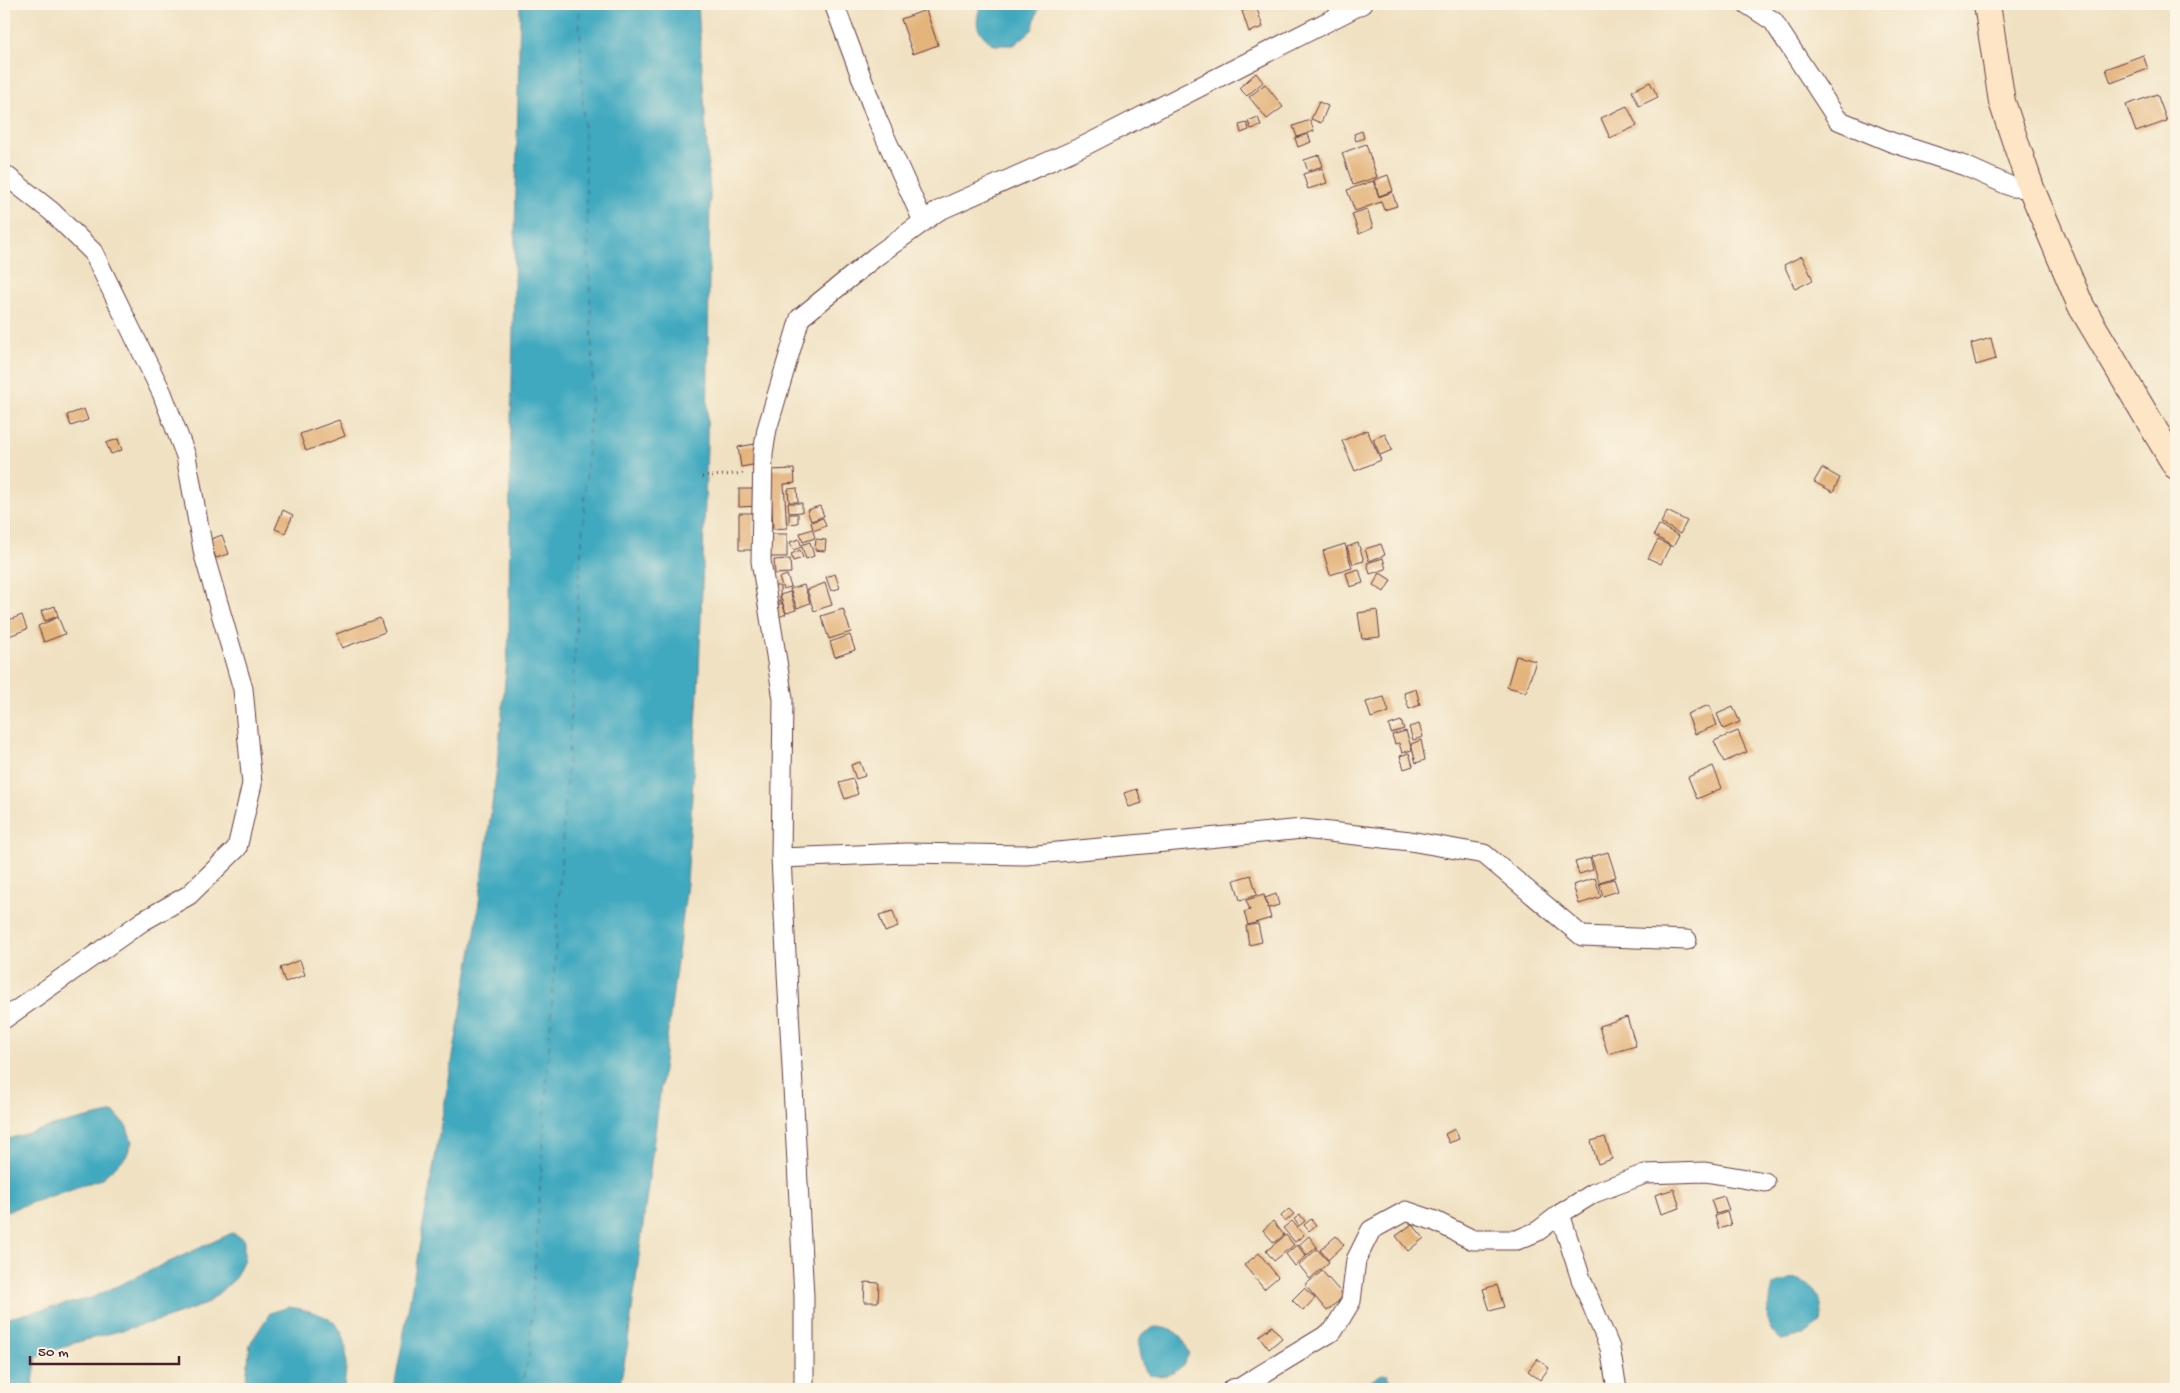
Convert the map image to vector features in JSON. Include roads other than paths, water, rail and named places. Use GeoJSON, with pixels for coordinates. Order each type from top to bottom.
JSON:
{"type":"FeatureCollection","features":[{"type":"Feature","properties":{"kind":"main road"},"geometry":{"type":"LineString","coordinates":[[1987,4],[2002,102],[2031,188],[2081,306],[2176,466]]}},
{"type":"Feature","properties":{"kind":"street"},"geometry":{"type":"LineString","coordinates":[[834,4],[877,118],[923,221]]}},
{"type":"Feature","properties":{"kind":"street"},"geometry":{"type":"LineString","coordinates":[[804,1389],[804,1297],[781,858],[783,699],[761,561],[763,452],[767,430],[800,318],[875,257],[938,211],[1086,145],[1362,4]]}},
{"type":"Feature","properties":{"kind":"street"},"geometry":{"type":"LineString","coordinates":[[1747,4],[1773,20],[1838,120],[1891,142],[1965,166],[2012,187],[2031,188]]}},
{"type":"Feature","properties":{"kind":"street"},"geometry":{"type":"LineString","coordinates":[[4,174],[51,211],[93,252],[162,393],[186,456],[204,556],[244,689],[252,784],[237,848],[189,895],[143,921],[4,1019]]}},
{"type":"Feature","properties":{"kind":"street"},"geometry":{"type":"LineString","coordinates":[[781,858],[907,853],[1026,855],[1303,829],[1410,841],[1484,854],[1582,936],[1687,940]]}},
{"type":"Feature","properties":{"kind":"street"},"geometry":{"type":"LineString","coordinates":[[1232,1389],[1241,1387],[1333,1331],[1351,1301],[1356,1260],[1371,1230],[1406,1211],[1435,1221],[1473,1240],[1517,1240],[1538,1231],[1560,1214],[1594,1193],[1645,1174],[1705,1172],[1765,1182]]}},
{"type":"Feature","properties":{"kind":"street"},"geometry":{"type":"LineString","coordinates":[[1560,1214],[1581,1279],[1610,1348],[1617,1389]]}},
{"type":"Feature","properties":{"kind":"water"},"geometry":{"type":"Polygon","coordinates":[[[520,4],[698,4],[710,194],[707,446],[699,673],[687,884],[627,1349],[619,1389],[394,1389],[475,932],[497,767],[509,637],[510,469],[520,4]]]}},
{"type":"Feature","properties":{"kind":"water"},"geometry":{"type":"Polygon","coordinates":[[[981,4],[1038,4],[1039,6],[1032,30],[1014,45],[994,45],[983,36],[978,28],[977,23],[981,4]]]}},
{"type":"Feature","properties":{"kind":"water"},"geometry":{"type":"Polygon","coordinates":[[[114,1112],[127,1127],[132,1142],[126,1157],[101,1179],[4,1212],[4,1140],[114,1112]]]}},
{"type":"Feature","properties":{"kind":"water"},"geometry":{"type":"Polygon","coordinates":[[[232,1233],[244,1239],[244,1259],[234,1280],[206,1304],[164,1319],[74,1343],[37,1357],[32,1389],[4,1389],[4,1319],[91,1298],[232,1233]]]}},
{"type":"Feature","properties":{"kind":"water"},"geometry":{"type":"Polygon","coordinates":[[[1792,1278],[1807,1284],[1817,1294],[1822,1314],[1821,1323],[1804,1335],[1782,1340],[1770,1329],[1767,1315],[1768,1308],[1773,1285],[1792,1278]]]}},
{"type":"Feature","properties":{"kind":"water"},"geometry":{"type":"Polygon","coordinates":[[[289,1307],[323,1316],[334,1323],[341,1331],[345,1342],[346,1355],[344,1389],[245,1389],[250,1344],[270,1313],[289,1307]]]}},
{"type":"Feature","properties":{"kind":"water"},"geometry":{"type":"Polygon","coordinates":[[[1156,1327],[1169,1329],[1181,1337],[1189,1353],[1179,1369],[1163,1376],[1149,1375],[1143,1366],[1139,1354],[1141,1336],[1145,1331],[1156,1327]]]}},
{"type":"Feature","properties":{"kind":"water"},"geometry":{"type":"Polygon","coordinates":[[[1382,1374],[1388,1375],[1395,1389],[1367,1389],[1371,1381],[1382,1374]]]}}]}
